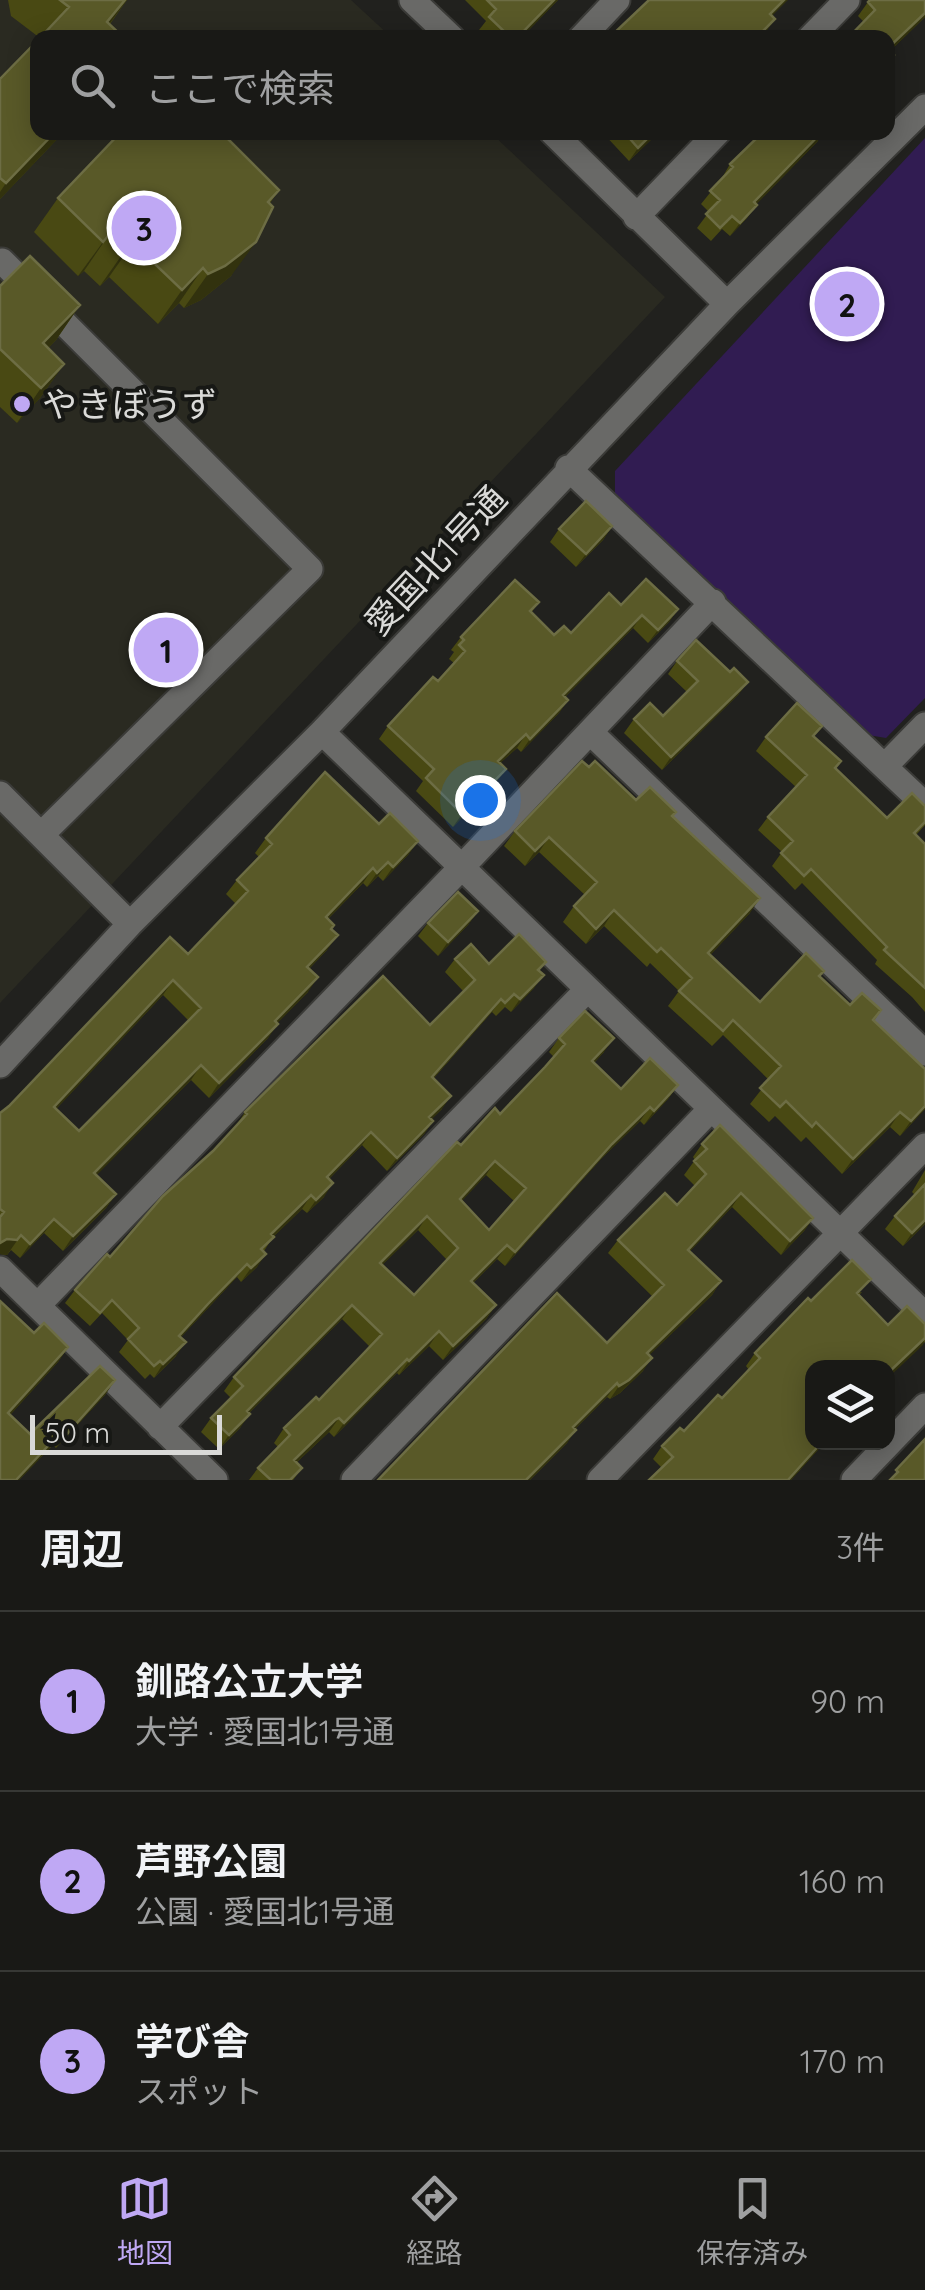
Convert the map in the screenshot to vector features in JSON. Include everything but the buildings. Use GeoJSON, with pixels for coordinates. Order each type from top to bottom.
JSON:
{"type":"FeatureCollection","features":[{"type":"Feature","properties":{"kind":"street"},"geometry":{"type":"LineString","coordinates":[[412,0],[444,30]]}},
{"type":"Feature","properties":{"kind":"street"},"geometry":{"type":"LineString","coordinates":[[589,30],[617,0]]}},
{"type":"Feature","properties":{"kind":"street"},"geometry":{"type":"LineString","coordinates":[[818,30],[846,0]]}},
{"type":"Feature","properties":{"kind":"street","name":"愛国北1号通"},"geometry":{"type":"LineString","coordinates":[[895,137],[925,107]]}},
{"type":"Feature","properties":{"kind":"street"},"geometry":{"type":"LineString","coordinates":[[560,140],[726,304]]}},
{"type":"Feature","properties":{"kind":"street"},"geometry":{"type":"LineString","coordinates":[[636,217],[710,140]]}},
{"type":"Feature","properties":{"kind":"street","name":"愛国北1号通"},"geometry":{"type":"LineString","coordinates":[[0,1065],[130,924],[322,732],[726,304],[892,140]]}},
{"type":"Feature","properties":{"kind":"street"},"geometry":{"type":"LineString","coordinates":[[2,261],[310,569],[42,835]]}},
{"type":"Feature","properties":{"kind":"street"},"geometry":{"type":"LineString","coordinates":[[568,468],[925,805]]}},
{"type":"Feature","properties":{"kind":"street"},"geometry":{"type":"LineString","coordinates":[[38,1304],[713,602]]}},
{"type":"Feature","properties":{"kind":"street"},"geometry":{"type":"LineString","coordinates":[[884,766],[925,725]]}},
{"type":"Feature","properties":{"kind":"street"},"geometry":{"type":"LineString","coordinates":[[322,732],[925,1315]]}},
{"type":"Feature","properties":{"kind":"street"},"geometry":{"type":"LineString","coordinates":[[590,732],[925,1054]]}},
{"type":"Feature","properties":{"kind":"street"},"geometry":{"type":"LineString","coordinates":[[0,794],[130,924]]}},
{"type":"Feature","properties":{"kind":"street"},"geometry":{"type":"LineString","coordinates":[[160,1427],[587,990]]}},
{"type":"Feature","properties":{"kind":"street"},"geometry":{"type":"LineString","coordinates":[[354,1480],[711,1110]]}},
{"type":"Feature","properties":{"kind":"street"},"geometry":{"type":"LineString","coordinates":[[600,1480],[839,1230],[925,1146]]}},
{"type":"Feature","properties":{"kind":"street"},"geometry":{"type":"LineString","coordinates":[[0,1269],[216,1480]]}},
{"type":"Feature","properties":{"kind":"street"},"geometry":{"type":"LineString","coordinates":[[854,1480],[925,1406]]}},
{"type":"Feature","properties":{"kind":"shaded area"},"geometry":{"type":"Polygon","coordinates":[[[0,0],[351,0],[383,30],[30,30],[30,140],[498,140],[665,297],[0,1003],[0,0]]]}},
{"type":"Feature","properties":{"kind":"shaded area"},"geometry":{"type":"Polygon","coordinates":[[[925,138],[925,698],[886,738],[868,735],[615,493],[615,471],[925,138]]]}},
{"type":"Feature","properties":{"kind":"place","name":"学び舎"},"geometry":{"type":"Point","coordinates":[144,228]}},
{"type":"Feature","properties":{"kind":"place","name":"芦野公園"},"geometry":{"type":"Point","coordinates":[847,304]}},
{"type":"Feature","properties":{"kind":"place","name":"やきぼうず"},"geometry":{"type":"Point","coordinates":[22,404]}},
{"type":"Feature","properties":{"kind":"place","name":"釧路公立大学"},"geometry":{"type":"Point","coordinates":[166,650]}}]}
